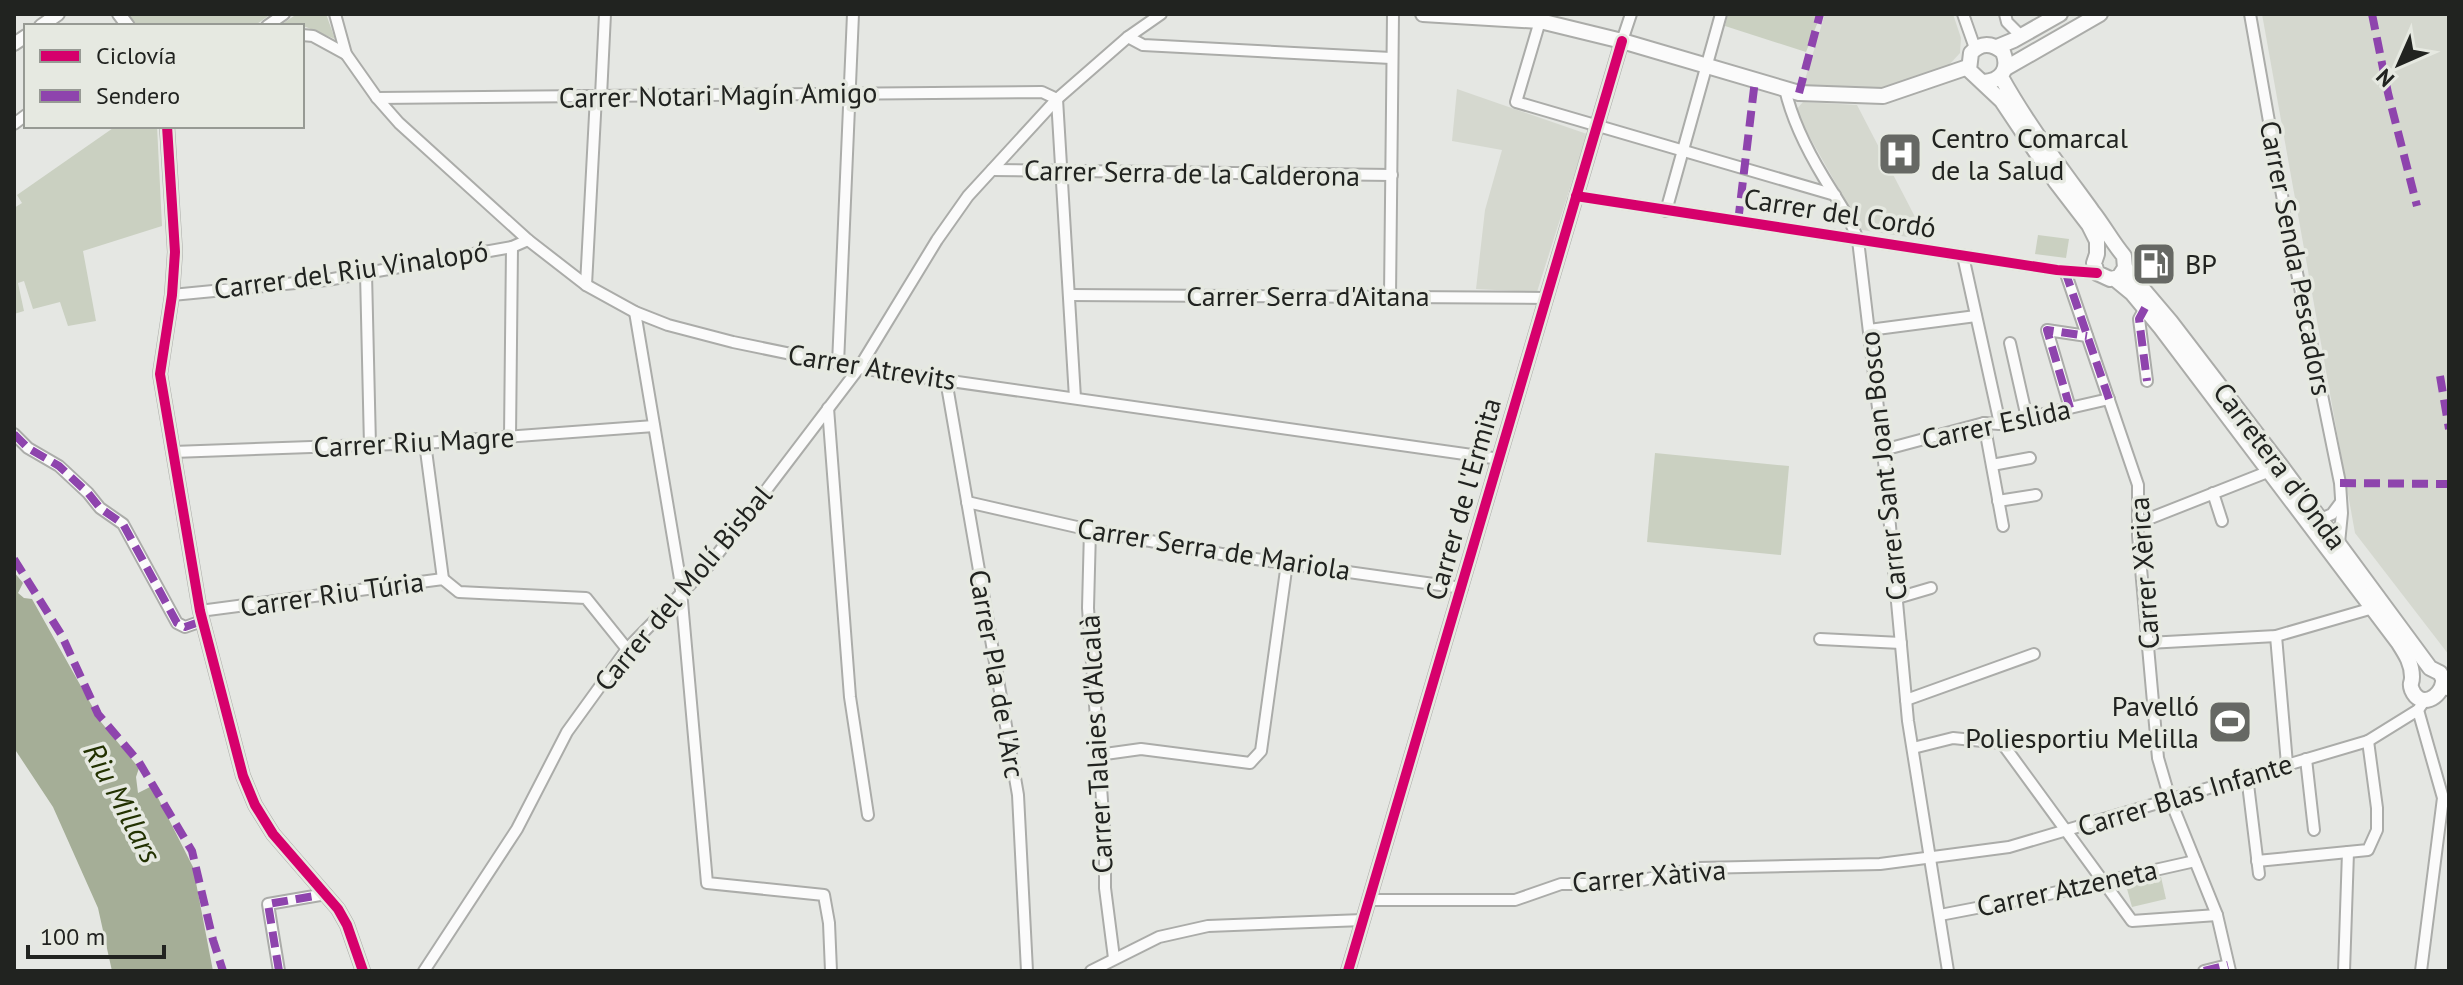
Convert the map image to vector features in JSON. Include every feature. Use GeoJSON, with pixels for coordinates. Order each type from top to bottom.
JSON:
{"type":"FeatureCollection","features":[{"type":"Feature","properties":{"kind":"main road"},"geometry":{"type":"LineString","coordinates":[[1423,14],[1540,21],[1622,41],[1799,93],[1883,96],[1968,67]]}},
{"type":"Feature","properties":{"kind":"main road"},"geometry":{"type":"LineString","coordinates":[[1997,47],[2060,14]]}},
{"type":"Feature","properties":{"kind":"main road"},"geometry":{"type":"LineString","coordinates":[[1984,82],[1993,82],[2003,72],[2100,14]]}},
{"type":"Feature","properties":{"kind":"main road"},"geometry":{"type":"LineString","coordinates":[[1997,47],[2006,60],[2003,72],[2027,118],[2124,256],[2120,274],[2105,278],[2097,273],[2094,263],[2097,241],[2089,225],[2050,174],[2002,101],[1968,67],[1975,48],[1997,47]]}},
{"type":"Feature","properties":{"kind":"main road"},"geometry":{"type":"LineString","coordinates":[[2097,254],[2106,248],[2117,249]]}},
{"type":"Feature","properties":{"kind":"main road","name":"Carretera d'Onda"},"geometry":{"type":"LineString","coordinates":[[2120,274],[2170,321],[2430,668],[2440,673],[2437,697],[2413,692],[2409,659],[2120,274]]}},
{"type":"Feature","properties":{"kind":"main road"},"geometry":{"type":"LineString","coordinates":[[2412,677],[2419,669],[2430,668]]}},
{"type":"Feature","properties":{"kind":"street"},"geometry":{"type":"LineString","coordinates":[[335,14],[346,54]]}},
{"type":"Feature","properties":{"kind":"street"},"geometry":{"type":"LineString","coordinates":[[586,285],[605,14]]}},
{"type":"Feature","properties":{"kind":"street"},"geometry":{"type":"LineString","coordinates":[[838,364],[853,14]]}},
{"type":"Feature","properties":{"kind":"street","name":"Carrer del Molí Bisbal"},"geometry":{"type":"LineString","coordinates":[[424,971],[517,829],[567,732],[627,649],[710,564],[859,368],[937,240],[968,196],[1057,99],[1128,37],[1161,14]]}},
{"type":"Feature","properties":{"kind":"street"},"geometry":{"type":"LineString","coordinates":[[1390,296],[1393,14]]}},
{"type":"Feature","properties":{"kind":"street","name":"Carrer de l'Ermita"},"geometry":{"type":"LineString","coordinates":[[1348,971],[1631,14]]}},
{"type":"Feature","properties":{"kind":"street"},"geometry":{"type":"LineString","coordinates":[[1666,211],[1721,14]]}},
{"type":"Feature","properties":{"kind":"street"},"geometry":{"type":"LineString","coordinates":[[1963,14],[1975,48]]}},
{"type":"Feature","properties":{"kind":"street"},"geometry":{"type":"LineString","coordinates":[[2005,14],[2007,22],[2021,36]]}},
{"type":"Feature","properties":{"kind":"street","name":"Carrer Senda Pescadors"},"geometry":{"type":"LineString","coordinates":[[2250,14],[2288,229],[2340,483],[2342,513],[2339,543]]}},
{"type":"Feature","properties":{"kind":"street"},"geometry":{"type":"LineString","coordinates":[[1540,21],[1516,102],[1836,196]]}},
{"type":"Feature","properties":{"kind":"street"},"geometry":{"type":"LineString","coordinates":[[304,35],[313,36],[346,54]]}},
{"type":"Feature","properties":{"kind":"street"},"geometry":{"type":"LineString","coordinates":[[1128,37],[1143,45],[1391,58]]}},
{"type":"Feature","properties":{"kind":"street","name":"Carrer Atrevits"},"geometry":{"type":"LineString","coordinates":[[346,54],[399,123],[528,240],[586,285],[635,312],[668,325],[859,368],[1500,459]]}},
{"type":"Feature","properties":{"kind":"street","name":"Carrer Sant Joan Bosco"},"geometry":{"type":"LineString","coordinates":[[1785,89],[1791,113],[1858,240],[1883,450],[1906,700],[1948,971]]}},
{"type":"Feature","properties":{"kind":"street","name":"Carrer Notari Magín Amigo"},"geometry":{"type":"LineString","coordinates":[[377,98],[1042,92],[1057,99]]}},
{"type":"Feature","properties":{"kind":"street"},"geometry":{"type":"LineString","coordinates":[[1057,99],[1075,398]]}},
{"type":"Feature","properties":{"kind":"street"},"geometry":{"type":"LineString","coordinates":[[167,128],[175,252],[160,374],[201,616],[243,776],[255,805],[273,834],[326,894],[347,925],[363,971]]}},
{"type":"Feature","properties":{"kind":"street","name":"Carrer Serra de la Calderona"},"geometry":{"type":"LineString","coordinates":[[992,170],[1392,175]]}},
{"type":"Feature","properties":{"kind":"street","name":"Carrer del Cordó"},"geometry":{"type":"LineString","coordinates":[[1576,196],[1963,256],[2097,273]]}},
{"type":"Feature","properties":{"kind":"street","name":"Carrer del Riu Vinalopó"},"geometry":{"type":"LineString","coordinates":[[172,295],[327,280],[512,247],[528,240]]}},
{"type":"Feature","properties":{"kind":"street"},"geometry":{"type":"LineString","coordinates":[[510,437],[512,247]]}},
{"type":"Feature","properties":{"kind":"street"},"geometry":{"type":"LineString","coordinates":[[1963,256],[2000,424]]}},
{"type":"Feature","properties":{"kind":"street","name":"Carrer Xèrica"},"geometry":{"type":"LineString","coordinates":[[2065,271],[2138,485],[2138,523],[2158,758],[2170,799],[2217,915],[2229,968]]}},
{"type":"Feature","properties":{"kind":"street"},"geometry":{"type":"LineString","coordinates":[[366,273],[370,446]]}},
{"type":"Feature","properties":{"kind":"street","name":"Carrer Serra d'Aitana"},"geometry":{"type":"LineString","coordinates":[[1069,295],[1547,298]]}},
{"type":"Feature","properties":{"kind":"street"},"geometry":{"type":"LineString","coordinates":[[2145,308],[2139,319],[2147,381]]}},
{"type":"Feature","properties":{"kind":"street"},"geometry":{"type":"LineString","coordinates":[[635,312],[680,579],[707,883],[824,895],[829,923],[831,971]]}},
{"type":"Feature","properties":{"kind":"street"},"geometry":{"type":"LineString","coordinates":[[1869,330],[1976,316]]}},
{"type":"Feature","properties":{"kind":"street"},"geometry":{"type":"LineString","coordinates":[[2070,408],[2047,330],[2087,336]]}},
{"type":"Feature","properties":{"kind":"street"},"geometry":{"type":"LineString","coordinates":[[2010,343],[2027,418]]}},
{"type":"Feature","properties":{"kind":"street","name":"Carrer Pla de l'Arc"},"geometry":{"type":"LineString","coordinates":[[946,380],[1018,795],[1027,971]]}},
{"type":"Feature","properties":{"kind":"street","name":"Carrer Eslida"},"geometry":{"type":"LineString","coordinates":[[1883,450],[1984,423],[2000,424],[2109,399]]}},
{"type":"Feature","properties":{"kind":"street"},"geometry":{"type":"LineString","coordinates":[[828,408],[850,697],[868,815]]}},
{"type":"Feature","properties":{"kind":"street"},"geometry":{"type":"LineString","coordinates":[[1984,423],[2003,526]]}},
{"type":"Feature","properties":{"kind":"street","name":"Carrer Riu Magre"},"geometry":{"type":"LineString","coordinates":[[173,452],[370,446],[654,426]]}},
{"type":"Feature","properties":{"kind":"street"},"geometry":{"type":"LineString","coordinates":[[14,434],[28,448],[59,466],[100,508],[123,524],[177,623],[185,627],[201,616]]}},
{"type":"Feature","properties":{"kind":"street"},"geometry":{"type":"LineString","coordinates":[[425,443],[443,579]]}},
{"type":"Feature","properties":{"kind":"street"},"geometry":{"type":"LineString","coordinates":[[1992,465],[2030,458]]}},
{"type":"Feature","properties":{"kind":"street"},"geometry":{"type":"LineString","coordinates":[[2138,523],[2270,471]]}},
{"type":"Feature","properties":{"kind":"street"},"geometry":{"type":"LineString","coordinates":[[2213,493],[2222,521]]}},
{"type":"Feature","properties":{"kind":"street"},"geometry":{"type":"LineString","coordinates":[[1998,501],[2036,495]]}},
{"type":"Feature","properties":{"kind":"street","name":"Carrer Serra de Mariola"},"geometry":{"type":"LineString","coordinates":[[967,502],[1090,530],[1227,555],[1462,588]]}},
{"type":"Feature","properties":{"kind":"street"},"geometry":{"type":"LineString","coordinates":[[2321,519],[2332,514],[2341,502]]}},
{"type":"Feature","properties":{"kind":"street","name":"Carrer Talaies d'Alcalà"},"geometry":{"type":"LineString","coordinates":[[1090,530],[1088,608],[1105,842],[1105,888],[1114,958]]}},
{"type":"Feature","properties":{"kind":"street"},"geometry":{"type":"LineString","coordinates":[[1098,755],[1141,749],[1250,763],[1261,751],[1287,563]]}},
{"type":"Feature","properties":{"kind":"street","name":"Carrer Riu Túria"},"geometry":{"type":"LineString","coordinates":[[201,616],[443,579],[459,592],[586,598],[627,649]]}},
{"type":"Feature","properties":{"kind":"street"},"geometry":{"type":"LineString","coordinates":[[1897,598],[1931,588]]}},
{"type":"Feature","properties":{"kind":"street"},"geometry":{"type":"LineString","coordinates":[[2148,643],[2276,636],[2373,608]]}},
{"type":"Feature","properties":{"kind":"street"},"geometry":{"type":"LineString","coordinates":[[2276,636],[2287,764]]}},
{"type":"Feature","properties":{"kind":"street"},"geometry":{"type":"LineString","coordinates":[[1820,639],[1901,643]]}},
{"type":"Feature","properties":{"kind":"street"},"geometry":{"type":"LineString","coordinates":[[1906,700],[2034,654]]}},
{"type":"Feature","properties":{"kind":"street"},"geometry":{"type":"LineString","coordinates":[[2421,971],[2443,798],[2437,697]]}},
{"type":"Feature","properties":{"kind":"street","name":"Carrer Blas Infante"},"geometry":{"type":"LineString","coordinates":[[1931,858],[2009,847],[2368,741],[2437,697]]}},
{"type":"Feature","properties":{"kind":"street"},"geometry":{"type":"LineString","coordinates":[[1913,748],[1953,738],[2002,743],[2132,921],[2217,915]]}},
{"type":"Feature","properties":{"kind":"street"},"geometry":{"type":"LineString","coordinates":[[2257,861],[2368,850],[2377,830],[2377,808],[2368,741]]}},
{"type":"Feature","properties":{"kind":"street"},"geometry":{"type":"LineString","coordinates":[[2306,759],[2314,830]]}},
{"type":"Feature","properties":{"kind":"street"},"geometry":{"type":"LineString","coordinates":[[2247,776],[2259,874]]}},
{"type":"Feature","properties":{"kind":"street"},"geometry":{"type":"LineString","coordinates":[[2344,971],[2348,852]]}},
{"type":"Feature","properties":{"kind":"street","name":"Carrer Xàtiva"},"geometry":{"type":"LineString","coordinates":[[1369,900],[1515,900],[1561,884],[1624,884],[1698,868],[1880,864],[1931,858]]}},
{"type":"Feature","properties":{"kind":"street","name":"Carrer Atzeneta"},"geometry":{"type":"LineString","coordinates":[[1940,915],[2195,861]]}},
{"type":"Feature","properties":{"kind":"street"},"geometry":{"type":"LineString","coordinates":[[279,971],[268,904],[326,894]]}},
{"type":"Feature","properties":{"kind":"street"},"geometry":{"type":"LineString","coordinates":[[1091,971],[1159,937],[1208,926],[1363,920]]}},
{"type":"Feature","properties":{"kind":"street"},"geometry":{"type":"LineString","coordinates":[[2204,971],[2229,968]]}},
{"type":"Feature","properties":{"kind":"shaded area"},"geometry":{"type":"Polygon","coordinates":[[[127,14],[271,14],[257,24],[134,24],[127,14]]]}},
{"type":"Feature","properties":{"kind":"shaded area"},"geometry":{"type":"Polygon","coordinates":[[[297,14],[326,14],[335,39],[304,27],[304,24],[282,24],[297,14]]]}},
{"type":"Feature","properties":{"kind":"shaded area"},"geometry":{"type":"Polygon","coordinates":[[[1728,14],[1821,14],[1806,52],[1725,26],[1728,14]]]}},
{"type":"Feature","properties":{"kind":"shaded area"},"geometry":{"type":"Polygon","coordinates":[[[1825,14],[1953,14],[1961,38],[1960,53],[1948,66],[1882,91],[1803,86],[1825,14]]]}},
{"type":"Feature","properties":{"kind":"shaded area"},"geometry":{"type":"Polygon","coordinates":[[[2262,14],[2449,14],[2449,655],[2355,533],[2262,14]]]}},
{"type":"Feature","properties":{"kind":"shaded area"},"geometry":{"type":"Polygon","coordinates":[[[1457,89],[1587,134],[1537,292],[1476,289],[1485,210],[1502,150],[1452,141],[1457,89]]]}},
{"type":"Feature","properties":{"kind":"shaded area"},"geometry":{"type":"Polygon","coordinates":[[[1803,102],[1857,105],[1927,240],[1862,230],[1795,111],[1803,102]]]}},
{"type":"Feature","properties":{"kind":"shaded area"},"geometry":{"type":"Polygon","coordinates":[[[113,128],[157,128],[162,226],[83,251],[96,321],[68,326],[60,302],[33,309],[24,281],[18,283],[24,311],[14,314],[14,208],[22,203],[17,195],[113,128]]]}},
{"type":"Feature","properties":{"kind":"shaded area"},"geometry":{"type":"Polygon","coordinates":[[[2038,235],[2069,239],[2066,258],[2035,254],[2038,235]]]}},
{"type":"Feature","properties":{"kind":"shaded area"},"geometry":{"type":"Polygon","coordinates":[[[1655,453],[1789,466],[1781,555],[1647,542],[1655,453]]]}},
{"type":"Feature","properties":{"kind":"shaded area"},"geometry":{"type":"Polygon","coordinates":[[[2161,877],[2166,899],[2132,907],[2126,885],[2161,877]]]}},
{"type":"Feature","properties":{"kind":"water","name":"Riu Millars"},"geometry":{"type":"Polygon","coordinates":[[[14,572],[23,583],[18,593],[32,599],[101,722],[139,768],[136,777],[138,793],[152,786],[193,867],[213,971],[112,971],[98,908],[53,807],[14,748],[14,572]]]}},
{"type":"Feature","properties":{"kind":"marked path"},"geometry":{"type":"LineString","coordinates":[[1799,93],[1820,14]]}},
{"type":"Feature","properties":{"kind":"marked path"},"geometry":{"type":"LineString","coordinates":[[2372,14],[2388,93],[2417,206]]}},
{"type":"Feature","properties":{"kind":"marked path"},"geometry":{"type":"LineString","coordinates":[[1738,222],[1755,80]]}},
{"type":"Feature","properties":{"kind":"marked path"},"geometry":{"type":"LineString","coordinates":[[2065,271],[2109,399]]}},
{"type":"Feature","properties":{"kind":"marked path"},"geometry":{"type":"LineString","coordinates":[[2145,308],[2139,319],[2147,381]]}},
{"type":"Feature","properties":{"kind":"marked path"},"geometry":{"type":"LineString","coordinates":[[2070,408],[2047,330],[2087,336]]}},
{"type":"Feature","properties":{"kind":"marked path"},"geometry":{"type":"LineString","coordinates":[[2440,376],[2449,429]]}},
{"type":"Feature","properties":{"kind":"marked path"},"geometry":{"type":"LineString","coordinates":[[14,434],[28,448],[59,466],[100,508],[123,524],[177,623],[185,627],[202,621]]}},
{"type":"Feature","properties":{"kind":"marked path"},"geometry":{"type":"LineString","coordinates":[[2340,483],[2449,484]]}},
{"type":"Feature","properties":{"kind":"marked path"},"geometry":{"type":"LineString","coordinates":[[14,559],[61,634],[98,714],[139,762],[192,851],[223,971]]}},
{"type":"Feature","properties":{"kind":"marked path"},"geometry":{"type":"LineString","coordinates":[[279,971],[268,904],[326,894]]}},
{"type":"Feature","properties":{"kind":"marked path"},"geometry":{"type":"LineString","coordinates":[[2204,971],[2228,965]]}},
{"type":"Feature","properties":{"kind":"cycle path"},"geometry":{"type":"LineString","coordinates":[[1348,971],[1622,41]]}},
{"type":"Feature","properties":{"kind":"cycle path"},"geometry":{"type":"LineString","coordinates":[[167,128],[175,252],[160,374],[200,611],[243,776],[255,805],[273,834],[338,909],[363,971]]}},
{"type":"Feature","properties":{"kind":"cycle path"},"geometry":{"type":"LineString","coordinates":[[1576,196],[2057,270],[2097,273]]}},
{"type":"Feature","properties":{"kind":"place","name":"Centro Comarcal de la Salud"},"geometry":{"type":"Point","coordinates":[1900,154]}},
{"type":"Feature","properties":{"kind":"place","name":"BP"},"geometry":{"type":"Point","coordinates":[2154,264]}},
{"type":"Feature","properties":{"kind":"place","name":"Pavelló Poliesportiu Melilla"},"geometry":{"type":"Point","coordinates":[2230,722]}}]}
